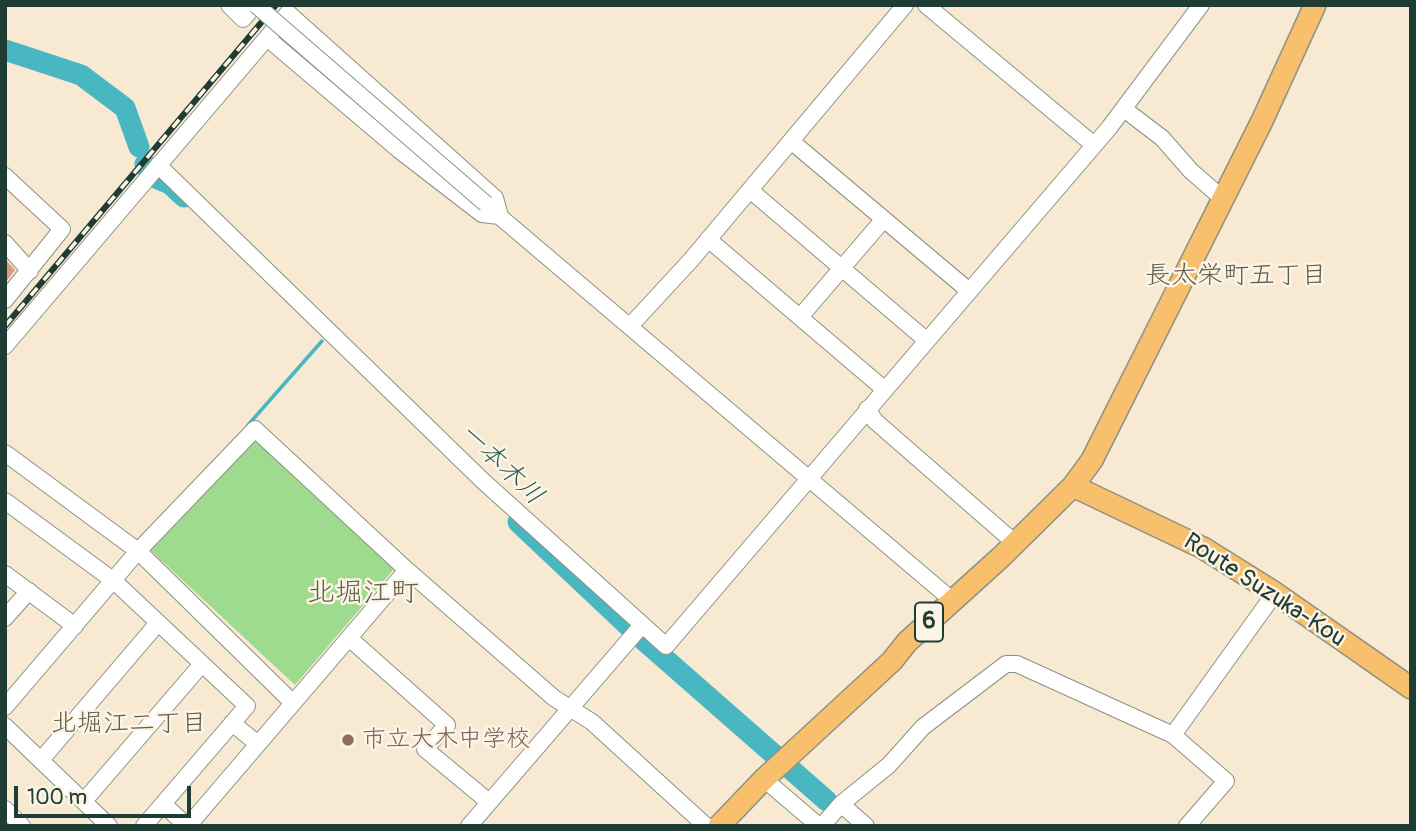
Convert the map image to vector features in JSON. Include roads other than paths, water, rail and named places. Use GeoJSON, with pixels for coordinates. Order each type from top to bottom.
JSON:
{"type":"FeatureCollection","features":[{"type":"Feature","properties":{"kind":"main road","name":"6"},"geometry":{"type":"LineString","coordinates":[[719,826],[764,779],[1015,543],[1073,486],[1092,460],[1223,199],[1315,5]]}},
{"type":"Feature","properties":{"kind":"main road","name":"Route Suzuka-Kou"},"geometry":{"type":"LineString","coordinates":[[1073,486],[1203,548],[1275,593],[1411,688]]}},
{"type":"Feature","properties":{"kind":"street"},"geometry":{"type":"LineString","coordinates":[[229,5],[243,19],[256,5],[952,600]]}},
{"type":"Feature","properties":{"kind":"street"},"geometry":{"type":"LineString","coordinates":[[630,326],[792,141],[905,5]]}},
{"type":"Feature","properties":{"kind":"street"},"geometry":{"type":"LineString","coordinates":[[926,5],[1094,145]]}},
{"type":"Feature","properties":{"kind":"street"},"geometry":{"type":"LineString","coordinates":[[158,165],[483,481],[666,646],[1094,145],[1201,5]]}},
{"type":"Feature","properties":{"kind":"street"},"geometry":{"type":"LineString","coordinates":[[7,342],[288,13],[495,198],[500,216]]}},
{"type":"Feature","properties":{"kind":"street"},"geometry":{"type":"LineString","coordinates":[[267,38],[482,214],[500,216]]}},
{"type":"Feature","properties":{"kind":"street"},"geometry":{"type":"LineString","coordinates":[[1124,109],[1161,138],[1191,171],[1223,199]]}},
{"type":"Feature","properties":{"kind":"street"},"geometry":{"type":"LineString","coordinates":[[792,141],[968,290]]}},
{"type":"Feature","properties":{"kind":"street"},"geometry":{"type":"LineString","coordinates":[[5,176],[62,229],[5,300]]}},
{"type":"Feature","properties":{"kind":"street"},"geometry":{"type":"LineString","coordinates":[[750,190],[926,340]]}},
{"type":"Feature","properties":{"kind":"street"},"geometry":{"type":"LineString","coordinates":[[800,317],[884,219]]}},
{"type":"Feature","properties":{"kind":"street"},"geometry":{"type":"LineString","coordinates":[[708,239],[884,389]]}},
{"type":"Feature","properties":{"kind":"street"},"geometry":{"type":"LineString","coordinates":[[5,243],[30,271]]}},
{"type":"Feature","properties":{"kind":"street"},"geometry":{"type":"LineString","coordinates":[[867,409],[875,421],[1015,543]]}},
{"type":"Feature","properties":{"kind":"street"},"geometry":{"type":"LineString","coordinates":[[5,707],[114,581],[134,549],[255,429],[407,570],[554,698],[592,722],[706,826]]}},
{"type":"Feature","properties":{"kind":"street"},"geometry":{"type":"LineString","coordinates":[[5,453],[134,549],[293,703]]}},
{"type":"Feature","properties":{"kind":"street"},"geometry":{"type":"LineString","coordinates":[[5,501],[114,581],[247,706],[144,826]]}},
{"type":"Feature","properties":{"kind":"street"},"geometry":{"type":"LineString","coordinates":[[163,804],[187,826],[407,570]]}},
{"type":"Feature","properties":{"kind":"street"},"geometry":{"type":"LineString","coordinates":[[5,574],[75,626]]}},
{"type":"Feature","properties":{"kind":"street"},"geometry":{"type":"LineString","coordinates":[[5,618],[29,591]]}},
{"type":"Feature","properties":{"kind":"street"},"geometry":{"type":"LineString","coordinates":[[1173,735],[1275,593]]}},
{"type":"Feature","properties":{"kind":"street"},"geometry":{"type":"LineString","coordinates":[[41,760],[158,623]]}},
{"type":"Feature","properties":{"kind":"street"},"geometry":{"type":"LineString","coordinates":[[469,826],[642,625]]}},
{"type":"Feature","properties":{"kind":"street"},"geometry":{"type":"LineString","coordinates":[[349,638],[447,725],[425,749],[489,802]]}},
{"type":"Feature","properties":{"kind":"street"},"geometry":{"type":"LineString","coordinates":[[84,801],[202,664]]}},
{"type":"Feature","properties":{"kind":"street"},"geometry":{"type":"LineString","coordinates":[[764,779],[820,826],[841,804],[889,765],[923,727],[1006,664],[1017,664],[1173,735],[1226,781],[1187,826]]}},
{"type":"Feature","properties":{"kind":"street"},"geometry":{"type":"LineString","coordinates":[[232,723],[258,744]]}},
{"type":"Feature","properties":{"kind":"street"},"geometry":{"type":"LineString","coordinates":[[5,726],[109,826]]}},
{"type":"Feature","properties":{"kind":"street"},"geometry":{"type":"LineString","coordinates":[[841,804],[866,826]]}},
{"type":"Feature","properties":{"kind":"street"},"geometry":{"type":"LineString","coordinates":[[5,809],[22,826]]}},
{"type":"Feature","properties":{"kind":"waterway","name":"一本木川"},"geometry":{"type":"LineString","coordinates":[[5,50],[81,75],[125,108],[139,147]]}},
{"type":"Feature","properties":{"kind":"waterway","name":"一本木川"},"geometry":{"type":"LineString","coordinates":[[145,164],[151,176],[170,184],[184,197]]}},
{"type":"Feature","properties":{"kind":"waterway"},"geometry":{"type":"LineString","coordinates":[[248,425],[322,341]]}},
{"type":"Feature","properties":{"kind":"waterway","name":"一本木川"},"geometry":{"type":"LineString","coordinates":[[518,522],[640,637],[827,801]]}},
{"type":"Feature","properties":{"kind":"railway"},"geometry":{"type":"LineString","coordinates":[[5,326],[276,5]]}},
{"type":"Feature","properties":{"kind":"place","name":"市立大木中学校"},"geometry":{"type":"Point","coordinates":[348,740]}},
{"type":"Feature","properties":{"kind":"district","name":"長太栄町五丁目"},"geometry":{"type":"Point","coordinates":[1236,276]}},
{"type":"Feature","properties":{"kind":"district","name":"北堀江町"},"geometry":{"type":"Point","coordinates":[363,594]}},
{"type":"Feature","properties":{"kind":"district","name":"北堀江二丁目"},"geometry":{"type":"Point","coordinates":[129,724]}}]}
